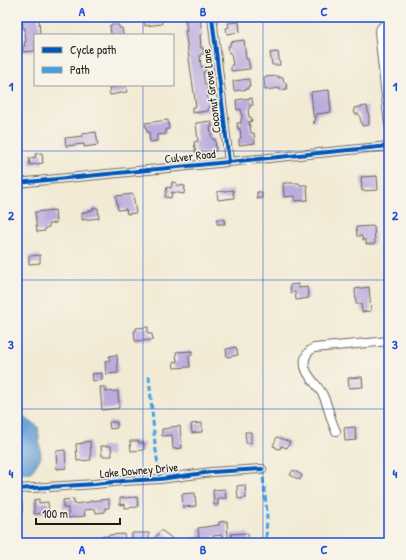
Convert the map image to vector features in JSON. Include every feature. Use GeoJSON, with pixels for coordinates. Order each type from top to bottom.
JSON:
{"type":"FeatureCollection","features":[{"type":"Feature","properties":{"kind":"street","name":"Coconut Grove Lane"},"geometry":{"type":"LineString","coordinates":[[212,17],[229,162]]}},
{"type":"Feature","properties":{"kind":"street"},"geometry":{"type":"LineString","coordinates":[[389,23],[386,23],[381,27],[379,32],[389,125]]}},
{"type":"Feature","properties":{"kind":"street","name":"Culver Road"},"geometry":{"type":"LineString","coordinates":[[17,183],[389,146]]}},
{"type":"Feature","properties":{"kind":"street"},"geometry":{"type":"LineString","coordinates":[[336,431],[323,394],[307,372],[305,363],[306,355],[314,348],[389,341]]}},
{"type":"Feature","properties":{"kind":"street","name":"Lake Downey Drive"},"geometry":{"type":"LineString","coordinates":[[17,489],[95,484],[212,472],[262,469]]}},
{"type":"Feature","properties":{"kind":"water"},"geometry":{"type":"Polygon","coordinates":[[[17,412],[38,427],[41,457],[31,473],[17,471],[17,412]]]}},
{"type":"Feature","properties":{"kind":"building"},"geometry":{"type":"Polygon","coordinates":[[[22,17],[38,17],[40,34],[34,34],[34,51],[23,52],[23,46],[25,46],[24,42],[26,42],[25,28],[23,28],[22,17]]]}},
{"type":"Feature","properties":{"kind":"building"},"geometry":{"type":"Polygon","coordinates":[[[144,17],[161,17],[162,24],[145,26],[144,17]]]}},
{"type":"Feature","properties":{"kind":"building"},"geometry":{"type":"Polygon","coordinates":[[[185,17],[200,17],[202,35],[200,35],[201,48],[203,48],[204,54],[200,54],[201,67],[205,66],[206,72],[203,72],[205,85],[207,84],[208,101],[210,107],[208,107],[208,111],[192,113],[192,107],[196,107],[185,31],[187,31],[185,17]]]}},
{"type":"Feature","properties":{"kind":"building"},"geometry":{"type":"Polygon","coordinates":[[[239,22],[240,32],[227,34],[226,28],[229,27],[228,23],[239,22]]]}},
{"type":"Feature","properties":{"kind":"building"},"geometry":{"type":"Polygon","coordinates":[[[110,25],[119,25],[119,28],[122,28],[123,34],[111,34],[110,25]]]}},
{"type":"Feature","properties":{"kind":"building"},"geometry":{"type":"Polygon","coordinates":[[[244,40],[246,59],[248,59],[250,69],[231,71],[231,65],[233,65],[228,46],[230,46],[230,42],[244,40]]]}},
{"type":"Feature","properties":{"kind":"building"},"geometry":{"type":"Polygon","coordinates":[[[278,52],[280,65],[272,65],[270,53],[278,52]]]}},
{"type":"Feature","properties":{"kind":"building"},"geometry":{"type":"Polygon","coordinates":[[[279,76],[279,78],[283,77],[287,89],[280,90],[280,88],[265,90],[264,77],[279,76]]]}},
{"type":"Feature","properties":{"kind":"building"},"geometry":{"type":"Polygon","coordinates":[[[249,79],[250,86],[248,86],[248,89],[234,91],[233,81],[249,79]]]}},
{"type":"Feature","properties":{"kind":"building"},"geometry":{"type":"Polygon","coordinates":[[[126,86],[127,92],[110,95],[109,88],[126,86]]]}},
{"type":"Feature","properties":{"kind":"building"},"geometry":{"type":"Polygon","coordinates":[[[329,90],[331,112],[317,114],[314,124],[311,92],[329,90]]]}},
{"type":"Feature","properties":{"kind":"building"},"geometry":{"type":"Polygon","coordinates":[[[252,98],[253,105],[250,105],[250,108],[248,109],[249,117],[251,117],[252,121],[249,122],[251,133],[254,133],[255,143],[239,145],[239,139],[241,138],[240,129],[238,129],[237,123],[241,123],[242,118],[241,109],[237,110],[236,100],[252,98]]]}},
{"type":"Feature","properties":{"kind":"building"},"geometry":{"type":"Polygon","coordinates":[[[367,106],[369,125],[362,126],[359,114],[355,114],[354,108],[367,106]]]}},
{"type":"Feature","properties":{"kind":"building"},"geometry":{"type":"Polygon","coordinates":[[[168,120],[169,129],[166,129],[166,134],[157,135],[157,141],[150,142],[149,132],[147,132],[145,123],[168,120]]]}},
{"type":"Feature","properties":{"kind":"building"},"geometry":{"type":"Polygon","coordinates":[[[211,121],[212,127],[210,127],[212,139],[215,139],[216,151],[196,154],[194,142],[198,141],[196,123],[211,121]]]}},
{"type":"Feature","properties":{"kind":"building"},"geometry":{"type":"Polygon","coordinates":[[[96,132],[98,145],[84,147],[84,144],[66,146],[65,138],[83,136],[82,134],[96,132]]]}},
{"type":"Feature","properties":{"kind":"building"},"geometry":{"type":"Polygon","coordinates":[[[42,153],[43,163],[30,165],[29,158],[36,157],[35,154],[42,153]]]}},
{"type":"Feature","properties":{"kind":"building"},"geometry":{"type":"Polygon","coordinates":[[[377,176],[378,190],[362,191],[361,177],[377,176]]]}},
{"type":"Feature","properties":{"kind":"building"},"geometry":{"type":"Polygon","coordinates":[[[172,182],[177,183],[176,185],[185,186],[184,194],[172,192],[171,198],[165,197],[167,187],[171,188],[172,182]]]}},
{"type":"Feature","properties":{"kind":"building"},"geometry":{"type":"Polygon","coordinates":[[[283,183],[299,183],[300,185],[307,185],[308,200],[295,201],[295,196],[284,197],[283,183]]]}},
{"type":"Feature","properties":{"kind":"building"},"geometry":{"type":"Polygon","coordinates":[[[233,190],[234,198],[218,200],[217,192],[233,190]]]}},
{"type":"Feature","properties":{"kind":"building"},"geometry":{"type":"Polygon","coordinates":[[[257,192],[262,192],[262,198],[257,199],[257,192]]]}},
{"type":"Feature","properties":{"kind":"building"},"geometry":{"type":"Polygon","coordinates":[[[133,194],[136,213],[127,214],[126,209],[118,210],[116,196],[133,194]]]}},
{"type":"Feature","properties":{"kind":"building"},"geometry":{"type":"Polygon","coordinates":[[[93,208],[98,208],[99,218],[82,220],[82,213],[93,210],[93,208]]]}},
{"type":"Feature","properties":{"kind":"building"},"geometry":{"type":"Polygon","coordinates":[[[55,210],[56,223],[49,224],[49,227],[45,228],[45,231],[37,232],[35,212],[55,210]]]}},
{"type":"Feature","properties":{"kind":"building"},"geometry":{"type":"Polygon","coordinates":[[[217,219],[224,219],[225,224],[217,224],[217,219]]]}},
{"type":"Feature","properties":{"kind":"building"},"geometry":{"type":"Polygon","coordinates":[[[374,226],[375,244],[366,244],[366,240],[363,240],[362,236],[357,236],[356,227],[374,226]]]}},
{"type":"Feature","properties":{"kind":"building"},"geometry":{"type":"Polygon","coordinates":[[[40,255],[40,263],[29,264],[29,256],[40,255]]]}},
{"type":"Feature","properties":{"kind":"building"},"geometry":{"type":"Polygon","coordinates":[[[298,284],[299,288],[307,287],[309,298],[296,300],[295,292],[291,293],[290,285],[298,284]]]}},
{"type":"Feature","properties":{"kind":"building"},"geometry":{"type":"Polygon","coordinates":[[[369,287],[371,311],[362,312],[361,304],[356,304],[355,289],[369,287]]]}},
{"type":"Feature","properties":{"kind":"building"},"geometry":{"type":"Polygon","coordinates":[[[148,327],[148,334],[152,334],[153,340],[135,341],[134,331],[136,331],[136,328],[148,327]]]}},
{"type":"Feature","properties":{"kind":"building"},"geometry":{"type":"Polygon","coordinates":[[[236,347],[238,355],[227,357],[226,349],[236,347]]]}},
{"type":"Feature","properties":{"kind":"building"},"geometry":{"type":"Polygon","coordinates":[[[192,351],[192,355],[189,356],[190,367],[174,368],[173,362],[177,362],[176,352],[192,351]]]}},
{"type":"Feature","properties":{"kind":"building"},"geometry":{"type":"Polygon","coordinates":[[[117,355],[118,373],[106,374],[105,361],[110,360],[109,356],[117,355]]]}},
{"type":"Feature","properties":{"kind":"building"},"geometry":{"type":"Polygon","coordinates":[[[102,373],[102,380],[93,381],[92,374],[102,373]]]}},
{"type":"Feature","properties":{"kind":"building"},"geometry":{"type":"Polygon","coordinates":[[[362,377],[363,387],[349,388],[348,378],[362,377]]]}},
{"type":"Feature","properties":{"kind":"building"},"geometry":{"type":"Polygon","coordinates":[[[100,387],[106,387],[106,392],[118,391],[119,408],[102,410],[100,387]]]}},
{"type":"Feature","properties":{"kind":"building"},"geometry":{"type":"Polygon","coordinates":[[[109,422],[117,422],[117,428],[110,429],[109,422]]]}},
{"type":"Feature","properties":{"kind":"building"},"geometry":{"type":"Polygon","coordinates":[[[202,423],[202,432],[192,433],[191,424],[202,423]]]}},
{"type":"Feature","properties":{"kind":"building"},"geometry":{"type":"Polygon","coordinates":[[[180,426],[182,448],[173,449],[172,435],[162,436],[162,429],[180,426]]]}},
{"type":"Feature","properties":{"kind":"building"},"geometry":{"type":"Polygon","coordinates":[[[355,427],[356,440],[345,441],[344,428],[355,427]]]}},
{"type":"Feature","properties":{"kind":"building"},"geometry":{"type":"Polygon","coordinates":[[[245,432],[251,432],[251,443],[246,443],[245,432]]]}},
{"type":"Feature","properties":{"kind":"building"},"geometry":{"type":"Polygon","coordinates":[[[277,437],[290,442],[287,448],[281,446],[280,449],[273,446],[277,437]]]}},
{"type":"Feature","properties":{"kind":"building"},"geometry":{"type":"Polygon","coordinates":[[[90,441],[91,460],[77,461],[76,444],[90,441]]]}},
{"type":"Feature","properties":{"kind":"building"},"geometry":{"type":"Polygon","coordinates":[[[130,441],[139,441],[139,443],[144,443],[144,450],[131,451],[130,441]]]}},
{"type":"Feature","properties":{"kind":"building"},"geometry":{"type":"Polygon","coordinates":[[[101,446],[111,446],[112,456],[102,456],[101,446]]]}},
{"type":"Feature","properties":{"kind":"building"},"geometry":{"type":"Polygon","coordinates":[[[65,450],[66,468],[57,469],[56,451],[65,450]]]}},
{"type":"Feature","properties":{"kind":"building"},"geometry":{"type":"Polygon","coordinates":[[[293,470],[302,475],[300,480],[290,475],[293,470]]]}},
{"type":"Feature","properties":{"kind":"building"},"geometry":{"type":"Polygon","coordinates":[[[245,485],[246,498],[238,499],[237,486],[245,485]]]}},
{"type":"Feature","properties":{"kind":"building"},"geometry":{"type":"Polygon","coordinates":[[[225,489],[226,498],[218,498],[218,505],[214,505],[213,490],[225,489]]]}},
{"type":"Feature","properties":{"kind":"building"},"geometry":{"type":"Polygon","coordinates":[[[195,493],[196,506],[183,507],[182,494],[195,493]]]}},
{"type":"Feature","properties":{"kind":"building"},"geometry":{"type":"Polygon","coordinates":[[[137,497],[138,507],[125,508],[125,504],[120,505],[120,498],[137,497]]]}},
{"type":"Feature","properties":{"kind":"building"},"geometry":{"type":"Polygon","coordinates":[[[39,499],[39,503],[48,502],[49,513],[34,514],[34,500],[39,499]]]}},
{"type":"Feature","properties":{"kind":"building"},"geometry":{"type":"Polygon","coordinates":[[[74,499],[74,504],[109,499],[109,508],[105,508],[105,512],[96,513],[95,509],[84,510],[85,516],[68,518],[68,508],[63,508],[63,500],[74,499]]]}},
{"type":"Feature","properties":{"kind":"building"},"geometry":{"type":"Polygon","coordinates":[[[22,502],[22,513],[17,513],[17,503],[22,502]]]}},
{"type":"Feature","properties":{"kind":"building"},"geometry":{"type":"Polygon","coordinates":[[[227,521],[228,538],[223,538],[222,535],[213,536],[214,539],[205,540],[206,543],[190,543],[189,538],[199,537],[198,528],[219,525],[219,522],[227,521]]]}},
{"type":"Feature","properties":{"kind":"building"},"geometry":{"type":"Polygon","coordinates":[[[161,530],[174,540],[172,543],[162,543],[155,538],[161,530]]]}},
{"type":"Feature","properties":{"kind":"building"},"geometry":{"type":"Polygon","coordinates":[[[132,533],[149,533],[149,543],[132,542],[132,533]]]}},
{"type":"Feature","properties":{"kind":"building"},"geometry":{"type":"Polygon","coordinates":[[[248,533],[249,543],[232,543],[231,534],[248,533]]]}},
{"type":"Feature","properties":{"kind":"building"},"geometry":{"type":"Polygon","coordinates":[[[124,534],[125,543],[66,543],[66,540],[124,534]]]}},
{"type":"Feature","properties":{"kind":"marked path"},"geometry":{"type":"LineString","coordinates":[[149,376],[155,444],[160,479]]}},
{"type":"Feature","properties":{"kind":"marked path"},"geometry":{"type":"LineString","coordinates":[[262,469],[267,512],[266,543]]}},
{"type":"Feature","properties":{"kind":"cycle path"},"geometry":{"type":"LineString","coordinates":[[212,17],[229,162]]}},
{"type":"Feature","properties":{"kind":"cycle path"},"geometry":{"type":"LineString","coordinates":[[17,183],[389,146]]}},
{"type":"Feature","properties":{"kind":"cycle path"},"geometry":{"type":"LineString","coordinates":[[17,489],[160,479],[212,472],[262,469]]}}]}
